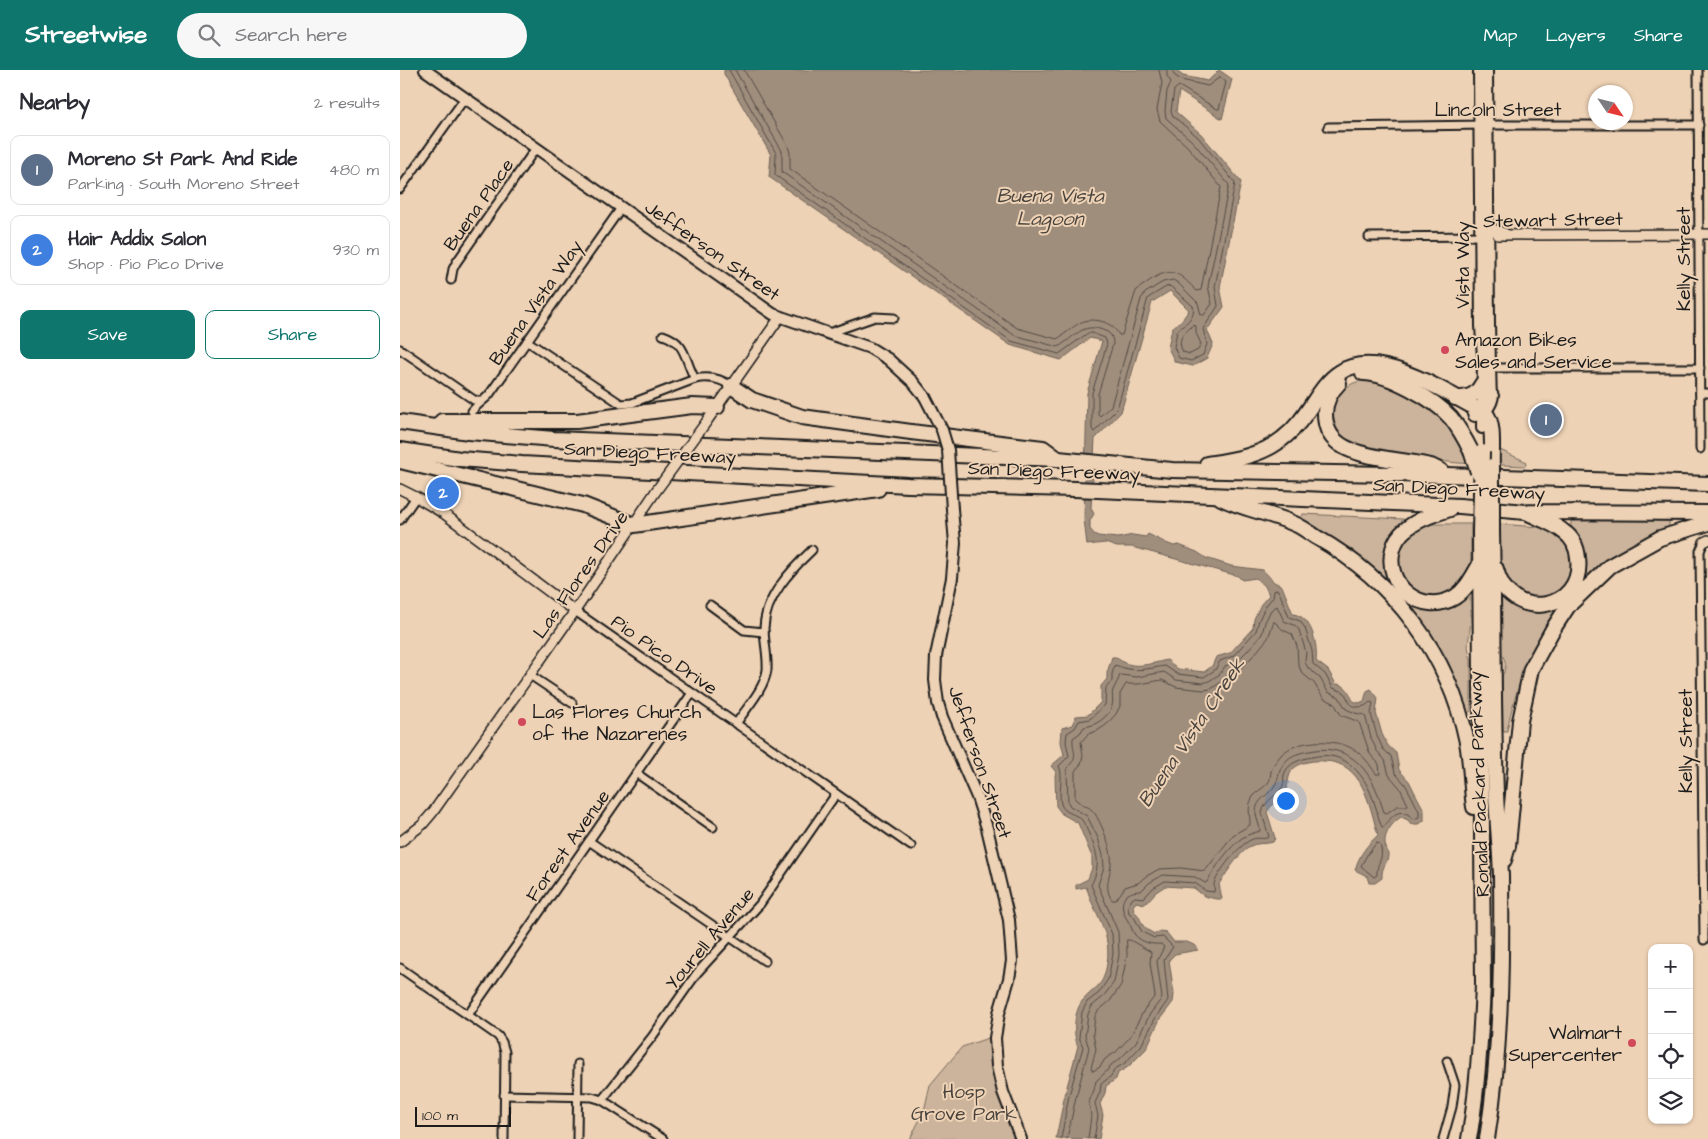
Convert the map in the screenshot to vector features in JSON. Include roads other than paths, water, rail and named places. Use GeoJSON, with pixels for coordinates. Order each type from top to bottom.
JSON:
{"type":"FeatureCollection","features":[{"type":"Feature","properties":{"kind":"highway"},"geometry":{"type":"LineString","coordinates":[[1172,470],[1237,459],[1268,449],[1283,439],[1297,424],[1336,374],[1355,365],[1387,367],[1408,374],[1488,416],[1486,428]]}},
{"type":"Feature","properties":{"kind":"highway"},"geometry":{"type":"LineString","coordinates":[[1447,475],[1431,466],[1359,454],[1343,447],[1327,429],[1325,409],[1331,392],[1344,379],[1355,375],[1364,373],[1380,375],[1439,406],[1482,452]]}},
{"type":"Feature","properties":{"kind":"highway"},"geometry":{"type":"LineString","coordinates":[[1455,398],[1470,397],[1477,392],[1482,384]]}},
{"type":"Feature","properties":{"kind":"highway"},"geometry":{"type":"LineString","coordinates":[[732,386],[752,400],[802,417],[1043,448],[1058,459]]}},
{"type":"Feature","properties":{"kind":"highway"},"geometry":{"type":"LineString","coordinates":[[1417,393],[1425,392],[1433,395],[1467,413],[1482,412]]}},
{"type":"Feature","properties":{"kind":"highway"},"geometry":{"type":"LineString","coordinates":[[1482,412],[1490,401],[1491,396]]}},
{"type":"Feature","properties":{"kind":"highway"},"geometry":{"type":"LineString","coordinates":[[400,422],[577,421],[692,406],[717,406]]}},
{"type":"Feature","properties":{"kind":"highway","name":"San Diego Freeway"},"geometry":{"type":"LineString","coordinates":[[400,422],[469,432],[554,439],[1058,459],[1172,470],[1447,475],[1708,484]]}},
{"type":"Feature","properties":{"kind":"highway","name":"Vista Way"},"geometry":{"type":"LineString","coordinates":[[1481,490],[1482,452],[1486,428]]}},
{"type":"Feature","properties":{"kind":"highway","name":"San Diego Freeway"},"geometry":{"type":"LineString","coordinates":[[400,450],[460,459],[522,464],[908,485],[1105,490],[1460,506],[1525,512],[1708,513]]}},
{"type":"Feature","properties":{"kind":"highway","name":"Ronald Packard Parkway"},"geometry":{"type":"LineString","coordinates":[[1469,1139],[1481,1038],[1483,984],[1480,563],[1486,532],[1482,452]]}},
{"type":"Feature","properties":{"kind":"highway"},"geometry":{"type":"LineString","coordinates":[[400,461],[575,503],[634,525],[908,485]]}},
{"type":"Feature","properties":{"kind":"highway","name":"Ronald Packard Parkway"},"geometry":{"type":"LineString","coordinates":[[1481,490],[1486,532],[1492,555],[1496,783],[1501,875],[1501,989],[1493,1104],[1487,1139]]}},
{"type":"Feature","properties":{"kind":"highway"},"geometry":{"type":"LineString","coordinates":[[1216,496],[1236,506],[1297,525],[1332,545],[1350,558],[1386,590],[1420,630],[1444,671],[1454,696],[1466,741],[1482,866]]}},
{"type":"Feature","properties":{"kind":"highway"},"geometry":{"type":"LineString","coordinates":[[1460,506],[1424,518],[1400,535],[1392,555],[1391,566],[1393,576],[1405,592],[1413,598],[1432,603],[1454,598],[1469,584],[1480,563]]}},
{"type":"Feature","properties":{"kind":"highway"},"geometry":{"type":"LineString","coordinates":[[1492,555],[1498,579],[1503,588],[1521,602],[1536,606],[1552,603],[1570,589],[1577,578],[1579,564],[1574,543],[1564,531],[1525,512]]}},
{"type":"Feature","properties":{"kind":"highway"},"geometry":{"type":"LineString","coordinates":[[1501,875],[1508,846],[1520,721],[1531,669],[1553,628],[1568,606],[1610,566],[1660,538],[1708,523]]}},
{"type":"Feature","properties":{"kind":"main road","name":"Jefferson Street"},"geometry":{"type":"LineString","coordinates":[[425,70],[773,314],[870,348],[888,359],[913,382],[925,397],[942,430],[948,450],[955,543],[952,578],[936,656],[935,680],[942,717],[977,797],[988,828],[1009,920],[1012,961],[997,1030],[996,1057],[1003,1092],[1021,1139]]}},
{"type":"Feature","properties":{"kind":"main road","name":"Vista Way"},"geometry":{"type":"LineString","coordinates":[[1479,70],[1484,125]]}},
{"type":"Feature","properties":{"kind":"main road","name":"Vista Way"},"geometry":{"type":"LineString","coordinates":[[1482,412],[1485,325],[1484,125],[1487,70]]}},
{"type":"Feature","properties":{"kind":"main road"},"geometry":{"type":"LineString","coordinates":[[1485,232],[1494,230],[1505,234]]}},
{"type":"Feature","properties":{"kind":"main road","name":"Vista Way"},"geometry":{"type":"LineString","coordinates":[[1485,325],[1491,396],[1486,428]]}},
{"type":"Feature","properties":{"kind":"street","name":"Kelly Street"},"geometry":{"type":"LineString","coordinates":[[1698,70],[1698,125],[1704,234],[1699,314],[1700,449]]}},
{"type":"Feature","properties":{"kind":"street"},"geometry":{"type":"LineString","coordinates":[[400,189],[464,98]]}},
{"type":"Feature","properties":{"kind":"street","name":"Lincoln Street"},"geometry":{"type":"LineString","coordinates":[[1328,127],[1698,125]]}},
{"type":"Feature","properties":{"kind":"street","name":"Buena Place"},"geometry":{"type":"LineString","coordinates":[[452,280],[456,262],[536,148]]}},
{"type":"Feature","properties":{"kind":"street","name":"Buena Vista Way"},"geometry":{"type":"LineString","coordinates":[[472,411],[480,401],[489,395],[621,208]]}},
{"type":"Feature","properties":{"kind":"street","name":"Stewart Street"},"geometry":{"type":"LineString","coordinates":[[1369,237],[1485,232]]}},
{"type":"Feature","properties":{"kind":"street","name":"Stewart Street"},"geometry":{"type":"LineString","coordinates":[[1505,234],[1704,234]]}},
{"type":"Feature","properties":{"kind":"street"},"geometry":{"type":"LineString","coordinates":[[1699,314],[1708,314]]}},
{"type":"Feature","properties":{"kind":"street","name":"Las Flores Drive"},"geometry":{"type":"LineString","coordinates":[[400,842],[409,837],[434,812],[575,611],[656,491],[780,317]]}},
{"type":"Feature","properties":{"kind":"street"},"geometry":{"type":"LineString","coordinates":[[829,333],[875,317],[894,318]]}},
{"type":"Feature","properties":{"kind":"street"},"geometry":{"type":"LineString","coordinates":[[663,335],[674,338],[681,346],[696,379]]}},
{"type":"Feature","properties":{"kind":"street"},"geometry":{"type":"LineString","coordinates":[[527,341],[620,404],[632,403],[706,377],[723,380],[732,386]]}},
{"type":"Feature","properties":{"kind":"street"},"geometry":{"type":"LineString","coordinates":[[400,350],[474,400],[480,401]]}},
{"type":"Feature","properties":{"kind":"street"},"geometry":{"type":"LineString","coordinates":[[1490,368],[1700,368]]}},
{"type":"Feature","properties":{"kind":"street"},"geometry":{"type":"LineString","coordinates":[[1700,393],[1708,393]]}},
{"type":"Feature","properties":{"kind":"street","name":"Pio Pico Drive"},"geometry":{"type":"LineString","coordinates":[[400,489],[443,513],[575,611],[911,846]]}},
{"type":"Feature","properties":{"kind":"street"},"geometry":{"type":"LineString","coordinates":[[400,520],[416,497]]}},
{"type":"Feature","properties":{"kind":"street","name":"Kelly Street"},"geometry":{"type":"LineString","coordinates":[[1704,940],[1706,887],[1705,714],[1700,550],[1706,541]]}},
{"type":"Feature","properties":{"kind":"street"},"geometry":{"type":"LineString","coordinates":[[736,724],[763,684],[767,670],[764,626],[770,603],[797,565],[812,550]]}},
{"type":"Feature","properties":{"kind":"street"},"geometry":{"type":"LineString","coordinates":[[710,605],[744,630],[764,632]]}},
{"type":"Feature","properties":{"kind":"street"},"geometry":{"type":"LineString","coordinates":[[530,675],[572,703]]}},
{"type":"Feature","properties":{"kind":"street","name":"Forest Avenue"},"geometry":{"type":"LineString","coordinates":[[468,1015],[692,693]]}},
{"type":"Feature","properties":{"kind":"street"},"geometry":{"type":"LineString","coordinates":[[636,773],[713,827]]}},
{"type":"Feature","properties":{"kind":"street","name":"Yourell Avenue"},"geometry":{"type":"LineString","coordinates":[[602,1100],[652,1037],[696,973],[760,904],[836,794]]}},
{"type":"Feature","properties":{"kind":"street"},"geometry":{"type":"LineString","coordinates":[[589,841],[766,961]]}},
{"type":"Feature","properties":{"kind":"street"},"geometry":{"type":"LineString","coordinates":[[400,968],[498,1036],[502,1042],[505,1052],[504,1139]]}},
{"type":"Feature","properties":{"kind":"street"},"geometry":{"type":"LineString","coordinates":[[1442,1139],[1452,1107],[1455,1085],[1447,1061]]}},
{"type":"Feature","properties":{"kind":"street"},"geometry":{"type":"LineString","coordinates":[[577,1139],[578,1064]]}},
{"type":"Feature","properties":{"kind":"street"},"geometry":{"type":"LineString","coordinates":[[504,1095],[592,1097],[602,1100],[652,1136],[663,1139]]}},
{"type":"Feature","properties":{"kind":"water"},"geometry":{"type":"Polygon","coordinates":[[[724,70],[1175,70],[1183,76],[1208,81],[1219,70],[1232,79],[1222,119],[1179,91],[1176,112],[1201,134],[1241,182],[1220,287],[1224,307],[1207,330],[1213,344],[1207,358],[1193,366],[1175,362],[1168,348],[1172,328],[1182,320],[1189,310],[1170,291],[1152,302],[1121,412],[1095,439],[1091,508],[1094,514],[1090,520],[1090,529],[1098,536],[1118,538],[1133,535],[1146,537],[1148,534],[1166,543],[1174,546],[1179,545],[1197,552],[1206,558],[1231,566],[1263,570],[1274,582],[1282,586],[1293,614],[1305,620],[1312,632],[1316,647],[1316,661],[1328,670],[1336,684],[1342,685],[1347,689],[1353,701],[1359,703],[1364,701],[1367,691],[1371,689],[1378,698],[1376,713],[1382,734],[1388,746],[1396,753],[1399,770],[1409,781],[1424,810],[1424,821],[1418,824],[1411,824],[1408,820],[1401,817],[1392,825],[1385,839],[1388,855],[1382,878],[1375,883],[1369,883],[1367,876],[1355,870],[1364,851],[1378,835],[1362,787],[1348,769],[1337,763],[1312,761],[1304,763],[1294,768],[1290,774],[1285,793],[1267,812],[1275,838],[1273,842],[1257,844],[1246,849],[1241,854],[1219,884],[1222,899],[1204,896],[1194,888],[1165,886],[1156,892],[1145,904],[1136,902],[1133,906],[1134,911],[1149,931],[1155,934],[1160,931],[1166,932],[1174,942],[1187,942],[1196,946],[1198,950],[1175,954],[1169,960],[1174,994],[1173,1002],[1160,1019],[1146,1049],[1128,1067],[1118,1073],[1116,1079],[1106,1086],[1100,1104],[1103,1115],[1099,1139],[1056,1138],[1078,1046],[1075,1035],[1076,1015],[1081,1003],[1103,980],[1108,956],[1104,931],[1086,887],[1076,889],[1076,885],[1088,879],[1092,868],[1092,857],[1078,823],[1062,814],[1056,806],[1056,772],[1051,766],[1064,755],[1061,742],[1062,728],[1072,725],[1076,716],[1088,715],[1101,702],[1101,686],[1107,679],[1112,657],[1134,665],[1167,660],[1178,669],[1204,672],[1212,666],[1216,657],[1230,653],[1253,628],[1254,619],[1261,604],[1269,595],[1265,586],[1256,578],[1242,580],[1238,576],[1132,547],[1117,547],[1105,543],[1087,545],[1084,519],[1087,393],[1102,341],[1090,338],[1061,360],[1010,345],[769,177],[771,155],[724,74],[724,70]]]}},
{"type":"Feature","properties":{"kind":"place","name":"Amazon Bikes Sales and Service"},"geometry":{"type":"Point","coordinates":[1445,350]}},
{"type":"Feature","properties":{"kind":"place","name":"Moreno St Park And Ride"},"geometry":{"type":"Point","coordinates":[1546,420]}},
{"type":"Feature","properties":{"kind":"place","name":"Hair Addix Salon"},"geometry":{"type":"Point","coordinates":[443,493]}},
{"type":"Feature","properties":{"kind":"place","name":"Las Flores Church of the Nazarenes"},"geometry":{"type":"Point","coordinates":[522,722]}},
{"type":"Feature","properties":{"kind":"place","name":"Walmart Supercenter"},"geometry":{"type":"Point","coordinates":[1632,1043]}},
{"type":"Feature","properties":{"kind":"water label","name":"Buena Vista Lagoon"},"geometry":{"type":"Point","coordinates":[1050,206]}},
{"type":"Feature","properties":{"kind":"water label","name":"Buena Vista Creek"},"geometry":{"type":"Point","coordinates":[1191,732]}},
{"type":"Feature","properties":{"kind":"park label","name":"Hosp Grove Park"},"geometry":{"type":"Point","coordinates":[964,1102]}}]}
